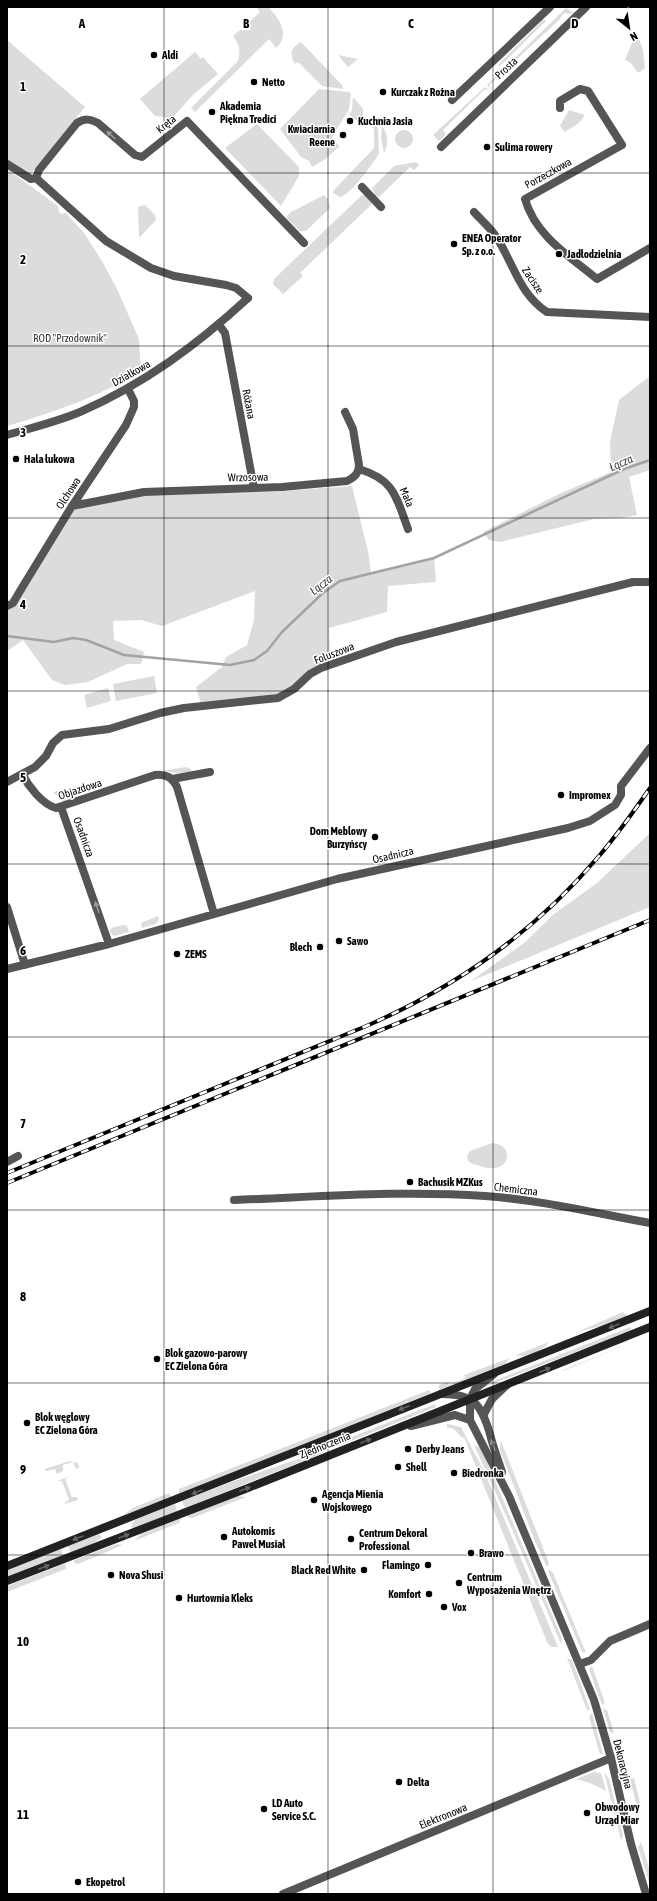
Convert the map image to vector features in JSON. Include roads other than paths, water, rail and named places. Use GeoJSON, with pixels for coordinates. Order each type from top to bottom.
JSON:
{"type":"FeatureCollection","features":[{"type":"Feature","properties":{"kind":"main road","name":"Zjednoczenia"},"geometry":{"type":"LineString","coordinates":[[7,1566],[650,1311]]}},
{"type":"Feature","properties":{"kind":"main road","name":"Zjednoczenia"},"geometry":{"type":"LineString","coordinates":[[7,1581],[650,1327]]}},
{"type":"Feature","properties":{"kind":"street","name":"Prosta"},"geometry":{"type":"LineString","coordinates":[[452,100],[550,7]]}},
{"type":"Feature","properties":{"kind":"street","name":"Prosta"},"geometry":{"type":"LineString","coordinates":[[441,146],[586,7]]}},
{"type":"Feature","properties":{"kind":"street","name":"Porzeczkowa"},"geometry":{"type":"LineString","coordinates":[[560,108],[560,101],[580,89],[588,91],[622,145],[524,199],[531,217],[542,233],[597,279],[650,248]]}},
{"type":"Feature","properties":{"kind":"street","name":"Kręta"},"geometry":{"type":"LineString","coordinates":[[36,178],[39,170],[59,145],[77,124],[84,119],[92,120],[134,155],[142,157],[187,121],[304,243]]}},
{"type":"Feature","properties":{"kind":"street"},"geometry":{"type":"LineString","coordinates":[[7,164],[31,179],[36,178]]}},
{"type":"Feature","properties":{"kind":"street","name":"Działkowa"},"geometry":{"type":"LineString","coordinates":[[7,435],[79,412],[128,389],[172,361],[219,325],[248,298],[236,288],[174,276],[152,268],[106,240],[36,178]]}},
{"type":"Feature","properties":{"kind":"street"},"geometry":{"type":"LineString","coordinates":[[362,187],[381,207]]}},
{"type":"Feature","properties":{"kind":"street","name":"Zacisze"},"geometry":{"type":"LineString","coordinates":[[474,212],[496,236],[526,292],[547,312],[650,317]]}},
{"type":"Feature","properties":{"kind":"street","name":"Różana"},"geometry":{"type":"LineString","coordinates":[[219,325],[224,333],[254,488]]}},
{"type":"Feature","properties":{"kind":"street","name":"Olchowa"},"geometry":{"type":"LineString","coordinates":[[7,606],[13,603],[72,506],[126,425],[134,407],[134,401],[128,389]]}},
{"type":"Feature","properties":{"kind":"street"},"geometry":{"type":"LineString","coordinates":[[345,412],[353,430],[359,470]]}},
{"type":"Feature","properties":{"kind":"street","name":"Wrzosowa"},"geometry":{"type":"LineString","coordinates":[[72,506],[144,492],[296,486],[348,481],[355,477],[359,470]]}},
{"type":"Feature","properties":{"kind":"street","name":"Mała"},"geometry":{"type":"LineString","coordinates":[[359,470],[377,476],[389,484],[394,492],[408,529]]}},
{"type":"Feature","properties":{"kind":"street","name":"Foluszowa"},"geometry":{"type":"LineString","coordinates":[[22,774],[40,762],[53,743],[62,735],[109,729],[160,713],[184,708],[278,698],[294,689],[310,674],[321,668],[396,642],[633,582],[650,582]]}},
{"type":"Feature","properties":{"kind":"street","name":"Osadnicza"},"geometry":{"type":"LineString","coordinates":[[7,969],[110,944],[337,879],[568,828],[590,821],[615,805],[621,795],[621,786],[650,748]]}},
{"type":"Feature","properties":{"kind":"street","name":"Objazdowa"},"geometry":{"type":"LineString","coordinates":[[22,774],[26,782],[44,801],[50,806],[61,807],[155,775],[162,774],[172,779],[210,772]]}},
{"type":"Feature","properties":{"kind":"street"},"geometry":{"type":"LineString","coordinates":[[7,782],[22,774]]}},
{"type":"Feature","properties":{"kind":"street"},"geometry":{"type":"LineString","coordinates":[[172,779],[176,787],[214,914]]}},
{"type":"Feature","properties":{"kind":"street","name":"Osadnicza"},"geometry":{"type":"LineString","coordinates":[[61,807],[110,944]]}},
{"type":"Feature","properties":{"kind":"street"},"geometry":{"type":"LineString","coordinates":[[7,907],[25,965]]}},
{"type":"Feature","properties":{"kind":"street"},"geometry":{"type":"LineString","coordinates":[[7,1162],[18,1156]]}},
{"type":"Feature","properties":{"kind":"street","name":"Chemiczna"},"geometry":{"type":"LineString","coordinates":[[234,1200],[394,1194],[474,1195],[536,1202],[650,1223]]}},
{"type":"Feature","properties":{"kind":"street","name":"Zjednoczenia"},"geometry":{"type":"LineString","coordinates":[[635,1317],[650,1316]]}},
{"type":"Feature","properties":{"kind":"street"},"geometry":{"type":"LineString","coordinates":[[440,1394],[461,1395],[470,1399],[481,1384],[500,1371]]}},
{"type":"Feature","properties":{"kind":"street"},"geometry":{"type":"LineString","coordinates":[[484,1414],[492,1399],[508,1384]]}},
{"type":"Feature","properties":{"kind":"street","name":"Dekoracyjna"},"geometry":{"type":"LineString","coordinates":[[470,1399],[484,1414],[510,1496],[594,1700],[611,1758],[631,1844],[646,1894]]}},
{"type":"Feature","properties":{"kind":"street","name":"Dekoracyjna"},"geometry":{"type":"LineString","coordinates":[[470,1399],[470,1420],[510,1496]]}},
{"type":"Feature","properties":{"kind":"street"},"geometry":{"type":"LineString","coordinates":[[392,1430],[455,1415],[470,1420]]}},
{"type":"Feature","properties":{"kind":"street"},"geometry":{"type":"LineString","coordinates":[[580,1664],[591,1660],[610,1641],[650,1624]]}},
{"type":"Feature","properties":{"kind":"street","name":"Elektronowa"},"geometry":{"type":"LineString","coordinates":[[283,1894],[611,1758]]}},
{"type":"Feature","properties":{"kind":"waterway","name":"Łącza"},"geometry":{"type":"LineString","coordinates":[[7,636],[54,642],[73,638],[86,640],[124,655],[230,665],[254,660],[267,651],[282,632],[323,593],[340,581],[434,558],[624,469],[650,460]]}},
{"type":"Feature","properties":{"kind":"railway"},"geometry":{"type":"LineString","coordinates":[[7,1173],[364,1027],[398,1012],[430,995],[492,955],[521,933],[548,909],[574,884],[599,856],[650,788]]}},
{"type":"Feature","properties":{"kind":"railway"},"geometry":{"type":"LineString","coordinates":[[7,1183],[650,920]]}},
{"type":"Feature","properties":{"kind":"place","name":"Aldi"},"geometry":{"type":"Point","coordinates":[154,55]}},
{"type":"Feature","properties":{"kind":"place","name":"Netto"},"geometry":{"type":"Point","coordinates":[254,82]}},
{"type":"Feature","properties":{"kind":"place","name":"Kurczak z Rożna"},"geometry":{"type":"Point","coordinates":[383,92]}},
{"type":"Feature","properties":{"kind":"place","name":"Akademia Piękna Tredici"},"geometry":{"type":"Point","coordinates":[212,112]}},
{"type":"Feature","properties":{"kind":"place","name":"Kuchnia Jasia"},"geometry":{"type":"Point","coordinates":[350,121]}},
{"type":"Feature","properties":{"kind":"place","name":"Kwiaciarnia Reene"},"geometry":{"type":"Point","coordinates":[343,135]}},
{"type":"Feature","properties":{"kind":"place","name":"Sulima rowery"},"geometry":{"type":"Point","coordinates":[487,147]}},
{"type":"Feature","properties":{"kind":"place","name":"ENEA Operator Sp. z o.o."},"geometry":{"type":"Point","coordinates":[454,244]}},
{"type":"Feature","properties":{"kind":"place","name":"Jadłodzielnia"},"geometry":{"type":"Point","coordinates":[559,254]}},
{"type":"Feature","properties":{"kind":"place","name":"Hala łukowa"},"geometry":{"type":"Point","coordinates":[16,459]}},
{"type":"Feature","properties":{"kind":"place","name":"Impromex"},"geometry":{"type":"Point","coordinates":[561,795]}},
{"type":"Feature","properties":{"kind":"place","name":"Dom Meblowy Burzyńscy"},"geometry":{"type":"Point","coordinates":[375,837]}},
{"type":"Feature","properties":{"kind":"place","name":"Sawo"},"geometry":{"type":"Point","coordinates":[339,941]}},
{"type":"Feature","properties":{"kind":"place","name":"Blech"},"geometry":{"type":"Point","coordinates":[320,947]}},
{"type":"Feature","properties":{"kind":"place","name":"ZEMS"},"geometry":{"type":"Point","coordinates":[177,954]}},
{"type":"Feature","properties":{"kind":"place","name":"Bachusik MZKus"},"geometry":{"type":"Point","coordinates":[410,1182]}},
{"type":"Feature","properties":{"kind":"place","name":"Blok gazowo-parowy EC Zielona Góra"},"geometry":{"type":"Point","coordinates":[157,1359]}},
{"type":"Feature","properties":{"kind":"place","name":"Blok węglowy EC Zielona Góra"},"geometry":{"type":"Point","coordinates":[27,1423]}},
{"type":"Feature","properties":{"kind":"place","name":"Derby Jeans"},"geometry":{"type":"Point","coordinates":[408,1449]}},
{"type":"Feature","properties":{"kind":"place","name":"Shell"},"geometry":{"type":"Point","coordinates":[398,1467]}},
{"type":"Feature","properties":{"kind":"place","name":"Biedronka"},"geometry":{"type":"Point","coordinates":[454,1473]}},
{"type":"Feature","properties":{"kind":"place","name":"Agencja Mienia Wojskowego"},"geometry":{"type":"Point","coordinates":[314,1500]}},
{"type":"Feature","properties":{"kind":"place","name":"Autokomis Paweł Musiał"},"geometry":{"type":"Point","coordinates":[224,1537]}},
{"type":"Feature","properties":{"kind":"place","name":"Centrum Dekoral Professional"},"geometry":{"type":"Point","coordinates":[351,1539]}},
{"type":"Feature","properties":{"kind":"place","name":"Brawo"},"geometry":{"type":"Point","coordinates":[471,1553]}},
{"type":"Feature","properties":{"kind":"place","name":"Flamingo"},"geometry":{"type":"Point","coordinates":[428,1565]}},
{"type":"Feature","properties":{"kind":"place","name":"Black Red White"},"geometry":{"type":"Point","coordinates":[364,1570]}},
{"type":"Feature","properties":{"kind":"place","name":"Nova Shusi"},"geometry":{"type":"Point","coordinates":[111,1575]}},
{"type":"Feature","properties":{"kind":"place","name":"Centrum Wyposażenia Wnętrz"},"geometry":{"type":"Point","coordinates":[459,1583]}},
{"type":"Feature","properties":{"kind":"place","name":"Komfort"},"geometry":{"type":"Point","coordinates":[429,1594]}},
{"type":"Feature","properties":{"kind":"place","name":"Hurtownia Kleks"},"geometry":{"type":"Point","coordinates":[179,1598]}},
{"type":"Feature","properties":{"kind":"place","name":"Vox"},"geometry":{"type":"Point","coordinates":[444,1607]}},
{"type":"Feature","properties":{"kind":"place","name":"Delta"},"geometry":{"type":"Point","coordinates":[399,1782]}},
{"type":"Feature","properties":{"kind":"place","name":"LD Auto Service S.C."},"geometry":{"type":"Point","coordinates":[264,1809]}},
{"type":"Feature","properties":{"kind":"place","name":"Obwodowy Urząd Miar"},"geometry":{"type":"Point","coordinates":[587,1813]}},
{"type":"Feature","properties":{"kind":"place","name":"Ekopetrol"},"geometry":{"type":"Point","coordinates":[78,1882]}},
{"type":"Feature","properties":{"kind":"park label","name":"ROD \"Przodownik\""},"geometry":{"type":"Point","coordinates":[70,338]}}]}
